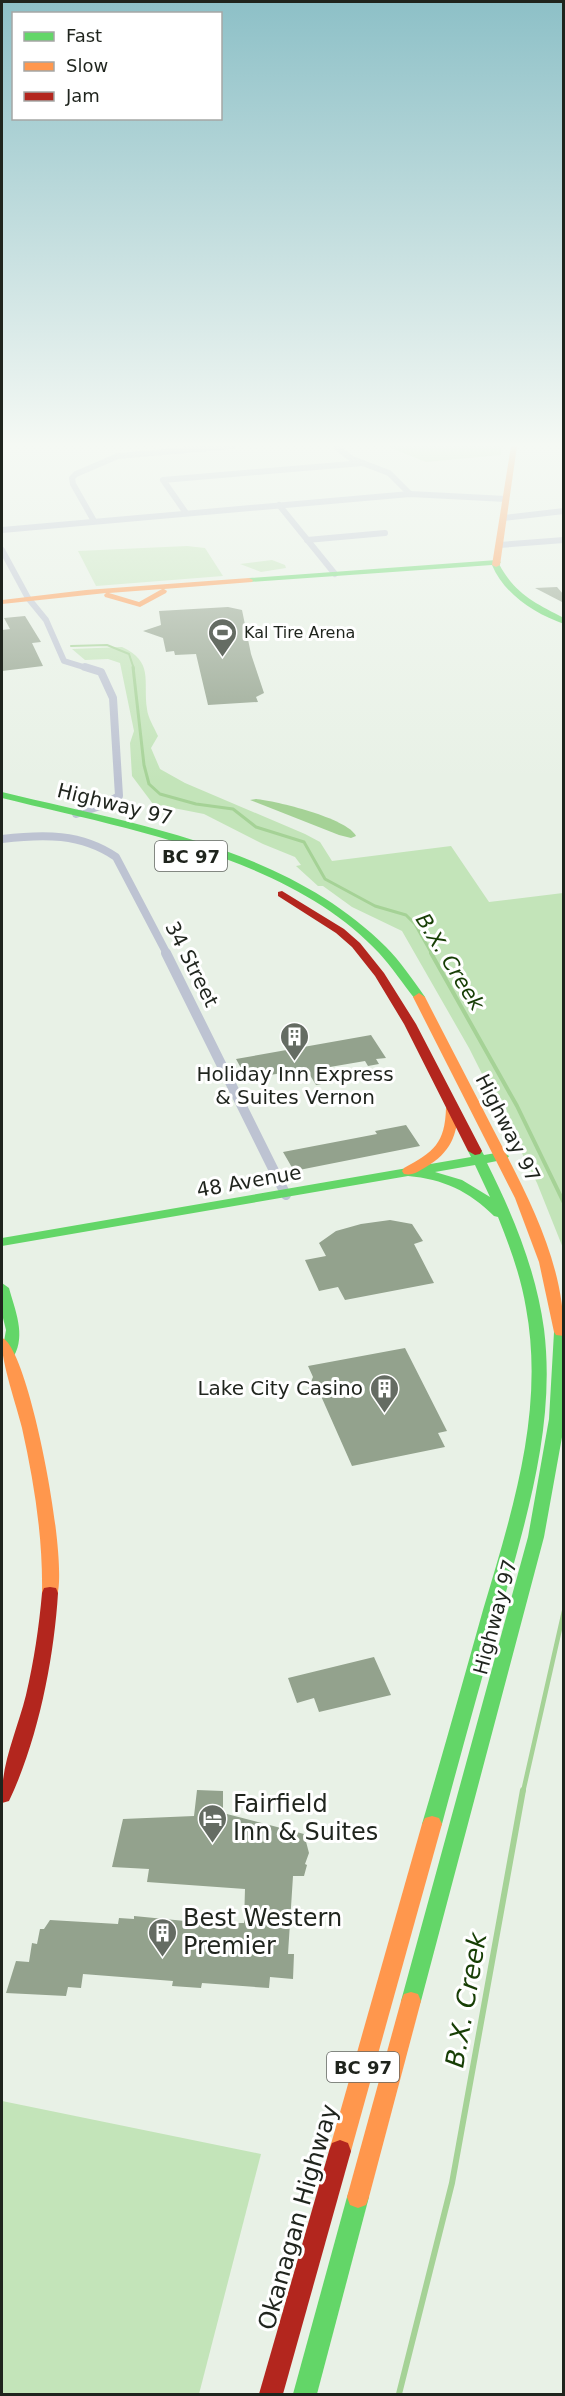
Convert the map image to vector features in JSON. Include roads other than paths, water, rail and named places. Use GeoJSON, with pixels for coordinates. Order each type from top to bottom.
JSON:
{"type":"FeatureCollection","features":[{"type":"Feature","properties":{"kind":"main road"},"geometry":{"type":"LineString","coordinates":[[455,567],[484,558]]}},
{"type":"Feature","properties":{"kind":"main road"},"geometry":{"type":"LineString","coordinates":[[497,558],[496,563],[502,582]]}},
{"type":"Feature","properties":{"kind":"main road"},"geometry":{"type":"LineString","coordinates":[[2,606],[29,600],[108,595],[140,605],[164,591],[496,563]]}},
{"type":"Feature","properties":{"kind":"main road"},"geometry":{"type":"LineString","coordinates":[[2,602],[336,574],[455,567],[481,571],[502,582],[511,592],[564,622]]}},
{"type":"Feature","properties":{"kind":"main road","name":"Highway 97"},"geometry":{"type":"LineString","coordinates":[[2,795],[239,860],[316,897],[372,939],[412,984],[532,1218],[548,1261],[562,1332],[561,1382],[554,1457],[529,1565],[305,2394]]}},
{"type":"Feature","properties":{"kind":"main road","name":"Highway 97"},"geometry":{"type":"LineString","coordinates":[[5,808],[162,847],[215,864],[297,901],[355,944],[392,990],[480,1160],[509,1225],[523,1267],[535,1317],[540,1368],[532,1446],[518,1520],[455,1740]]}},
{"type":"Feature","properties":{"kind":"main road"},"geometry":{"type":"LineString","coordinates":[[407,1172],[428,1161],[448,1145],[453,1124],[452,1106]]}},
{"type":"Feature","properties":{"kind":"main road","name":"48 Avenue"},"geometry":{"type":"LineString","coordinates":[[2,1242],[286,1195],[502,1156]]}},
{"type":"Feature","properties":{"kind":"main road"},"geometry":{"type":"LineString","coordinates":[[407,1172],[451,1177],[467,1184],[492,1204],[509,1225]]}},
{"type":"Feature","properties":{"kind":"main road"},"geometry":{"type":"LineString","coordinates":[[2,1288],[13,1330],[5,1348],[38,1466],[50,1546],[49,1615],[24,1732],[2,1795]]}},
{"type":"Feature","properties":{"kind":"main road","name":"Okanagan Highway"},"geometry":{"type":"LineString","coordinates":[[271,2394],[455,1740]]}},
{"type":"Feature","properties":{"kind":"street"},"geometry":{"type":"LineString","coordinates":[[6,558],[29,600],[46,620],[64,661],[94,668],[106,677],[113,698],[119,796],[103,805],[76,814]]}},
{"type":"Feature","properties":{"kind":"street"},"geometry":{"type":"LineString","coordinates":[[322,558],[336,574]]}},
{"type":"Feature","properties":{"kind":"street","name":"34 Street"},"geometry":{"type":"LineString","coordinates":[[2,838],[45,835],[72,838],[105,848],[116,857],[187,992],[286,1195]]}},
{"type":"Feature","properties":{"kind":"waterway","name":"B.X. Creek"},"geometry":{"type":"LineString","coordinates":[[71,646],[107,645],[129,654],[134,669]]}},
{"type":"Feature","properties":{"kind":"waterway","name":"B.X. Creek"},"geometry":{"type":"LineString","coordinates":[[133,667],[144,765],[149,784],[160,794],[196,804],[233,809],[256,827],[304,842],[325,879],[375,906],[406,915],[415,924],[432,954]]}},
{"type":"Feature","properties":{"kind":"waterway","name":"B.X. Creek"},"geometry":{"type":"LineString","coordinates":[[431,953],[517,1106],[564,1203]]}},
{"type":"Feature","properties":{"kind":"waterway","name":"B.X. Creek"},"geometry":{"type":"LineString","coordinates":[[523,1792],[564,1611]]}},
{"type":"Feature","properties":{"kind":"waterway","name":"B.X. Creek"},"geometry":{"type":"LineString","coordinates":[[399,2394],[452,2183],[523,1790]]}},
{"type":"Feature","properties":{"kind":"place","name":"Kal Tire Arena"},"geometry":{"type":"Point","coordinates":[223,658]}},
{"type":"Feature","properties":{"kind":"place","name":"Holiday Inn Express & Suites Vernon"},"geometry":{"type":"Point","coordinates":[295,1062]}},
{"type":"Feature","properties":{"kind":"place","name":"Lake City Casino"},"geometry":{"type":"Point","coordinates":[384,1414]}},
{"type":"Feature","properties":{"kind":"place","name":"Fairfield Inn & Suites"},"geometry":{"type":"Point","coordinates":[212,1844]}},
{"type":"Feature","properties":{"kind":"place","name":"Best Western Premier"},"geometry":{"type":"Point","coordinates":[162,1958]}}]}
